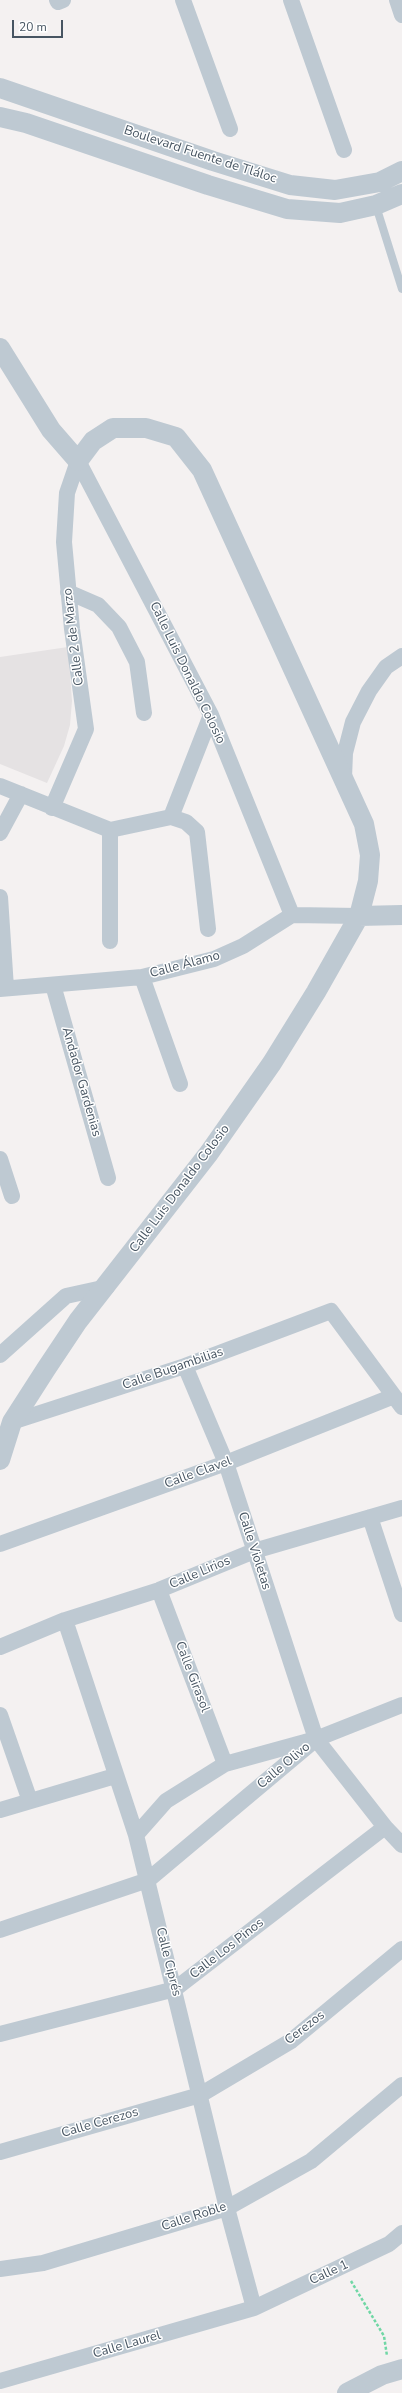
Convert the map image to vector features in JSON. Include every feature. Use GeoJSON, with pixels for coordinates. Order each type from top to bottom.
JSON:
{"type":"FeatureCollection","features":[{"type":"Feature","properties":{"kind":"street"},"geometry":{"type":"LineString","coordinates":[[57,0],[58,2],[63,0]]}},
{"type":"Feature","properties":{"kind":"street"},"geometry":{"type":"LineString","coordinates":[[183,0],[230,129]]}},
{"type":"Feature","properties":{"kind":"street"},"geometry":{"type":"LineString","coordinates":[[291,0],[344,150]]}},
{"type":"Feature","properties":{"kind":"street"},"geometry":{"type":"LineString","coordinates":[[397,0],[402,15]]}},
{"type":"Feature","properties":{"kind":"street","name":"Boulevard Fuente de Tláloc"},"geometry":{"type":"LineString","coordinates":[[0,88],[212,162],[290,185],[335,190],[380,182],[402,172]]}},
{"type":"Feature","properties":{"kind":"street","name":"Boulevard Fuente de Tláloc"},"geometry":{"type":"LineString","coordinates":[[0,117],[26,124],[208,186],[287,209],[340,213],[376,205],[402,194]]}},
{"type":"Feature","properties":{"kind":"street"},"geometry":{"type":"LineString","coordinates":[[0,348],[51,430],[78,461]]}},
{"type":"Feature","properties":{"kind":"street","name":"Calle Luis Donaldo Colosio"},"geometry":{"type":"LineString","coordinates":[[0,1460],[12,1422],[78,1321],[107,1286],[209,1153],[272,1063],[359,916],[368,881],[370,855],[364,824],[202,470],[176,437],[146,428],[113,428],[93,441],[78,461],[211,715],[292,915]]}},
{"type":"Feature","properties":{"kind":"street","name":"Calle 2 de Marzo"},"geometry":{"type":"LineString","coordinates":[[52,808],[86,729],[68,592],[64,542],[67,493],[78,461]]}},
{"type":"Feature","properties":{"kind":"street"},"geometry":{"type":"LineString","coordinates":[[68,592],[98,605],[119,627],[137,662],[144,713]]}},
{"type":"Feature","properties":{"kind":"street"},"geometry":{"type":"LineString","coordinates":[[344,782],[345,753],[353,722],[373,685],[386,667],[402,656]]}},
{"type":"Feature","properties":{"kind":"street"},"geometry":{"type":"LineString","coordinates":[[171,817],[211,715]]}},
{"type":"Feature","properties":{"kind":"street"},"geometry":{"type":"LineString","coordinates":[[0,786],[110,830],[171,817],[186,822],[197,832],[208,929]]}},
{"type":"Feature","properties":{"kind":"street"},"geometry":{"type":"LineString","coordinates":[[0,833],[21,794]]}},
{"type":"Feature","properties":{"kind":"street"},"geometry":{"type":"LineString","coordinates":[[110,830],[110,940]]}},
{"type":"Feature","properties":{"kind":"street"},"geometry":{"type":"LineString","coordinates":[[0,897],[3,988]]}},
{"type":"Feature","properties":{"kind":"street"},"geometry":{"type":"LineString","coordinates":[[292,915],[402,915]]}},
{"type":"Feature","properties":{"kind":"street","name":"Calle Álamo"},"geometry":{"type":"LineString","coordinates":[[3,988],[53,986],[142,977],[214,959],[243,946],[292,915]]}},
{"type":"Feature","properties":{"kind":"street"},"geometry":{"type":"LineString","coordinates":[[142,977],[180,1084]]}},
{"type":"Feature","properties":{"kind":"street","name":"Andador Gardenias"},"geometry":{"type":"LineString","coordinates":[[53,986],[108,1178]]}},
{"type":"Feature","properties":{"kind":"street"},"geometry":{"type":"LineString","coordinates":[[0,1159],[12,1196]]}},
{"type":"Feature","properties":{"kind":"street"},"geometry":{"type":"LineString","coordinates":[[0,1355],[66,1296],[107,1286]]}},
{"type":"Feature","properties":{"kind":"street","name":"Calle Bugambilias"},"geometry":{"type":"LineString","coordinates":[[12,1422],[185,1366],[331,1311],[398,1401]]}},
{"type":"Feature","properties":{"kind":"street","name":"Calle Violetas"},"geometry":{"type":"LineString","coordinates":[[185,1366],[226,1463],[316,1739],[385,1827],[402,1845]]}},
{"type":"Feature","properties":{"kind":"street","name":"Calle Clavel"},"geometry":{"type":"LineString","coordinates":[[0,1544],[398,1401]]}},
{"type":"Feature","properties":{"kind":"street","name":"Calle Lirios"},"geometry":{"type":"LineString","coordinates":[[0,1647],[65,1620],[159,1590],[254,1551],[402,1508]]}},
{"type":"Feature","properties":{"kind":"street"},"geometry":{"type":"LineString","coordinates":[[370,1517],[402,1614]]}},
{"type":"Feature","properties":{"kind":"street","name":"Calle Girasol"},"geometry":{"type":"LineString","coordinates":[[159,1590],[226,1764]]}},
{"type":"Feature","properties":{"kind":"street","name":"Calle Ciprés"},"geometry":{"type":"LineString","coordinates":[[65,1620],[115,1776],[136,1835],[175,1989],[227,2208],[254,2308]]}},
{"type":"Feature","properties":{"kind":"street"},"geometry":{"type":"LineString","coordinates":[[316,1739],[402,1705]]}},
{"type":"Feature","properties":{"kind":"street"},"geometry":{"type":"LineString","coordinates":[[0,1716],[30,1801]]}},
{"type":"Feature","properties":{"kind":"street","name":"Calle Olivo"},"geometry":{"type":"LineString","coordinates":[[136,1835],[166,1801],[226,1764],[316,1739]]}},
{"type":"Feature","properties":{"kind":"street","name":"Calle Olivo"},"geometry":{"type":"LineString","coordinates":[[148,1880],[316,1739]]}},
{"type":"Feature","properties":{"kind":"street"},"geometry":{"type":"LineString","coordinates":[[0,1810],[115,1776]]}},
{"type":"Feature","properties":{"kind":"street","name":"Calle Los Pinos"},"geometry":{"type":"LineString","coordinates":[[0,2034],[175,1989],[385,1827]]}},
{"type":"Feature","properties":{"kind":"street"},"geometry":{"type":"LineString","coordinates":[[0,1930],[148,1880]]}},
{"type":"Feature","properties":{"kind":"street","name":"Cerezos"},"geometry":{"type":"LineString","coordinates":[[200,2095],[291,2041],[402,1949]]}},
{"type":"Feature","properties":{"kind":"street","name":"Calle Roble"},"geometry":{"type":"LineString","coordinates":[[0,2269],[43,2263],[227,2208],[311,2161],[402,2085]]}},
{"type":"Feature","properties":{"kind":"street","name":"Calle Cerezos"},"geometry":{"type":"LineString","coordinates":[[0,2152],[200,2095]]}},
{"type":"Feature","properties":{"kind":"street","name":"Calle 1"},"geometry":{"type":"LineString","coordinates":[[254,2308],[389,2244],[402,2234]]}},
{"type":"Feature","properties":{"kind":"street","name":"Calle Laurel"},"geometry":{"type":"LineString","coordinates":[[0,2381],[254,2308]]}},
{"type":"Feature","properties":{"kind":"street"},"geometry":{"type":"LineString","coordinates":[[347,2393],[382,2375],[402,2369]]}},
{"type":"Feature","properties":{"kind":"lane"},"geometry":{"type":"LineString","coordinates":[[376,205],[402,289]]}},
{"type":"Feature","properties":{"kind":"path"},"geometry":{"type":"LineString","coordinates":[[336,2270],[354,2284],[384,2336],[388,2353],[382,2375]]}},
{"type":"Feature","properties":{"kind":"shaded area"},"geometry":{"type":"Polygon","coordinates":[[[68,647],[72,701],[70,725],[64,746],[47,783],[0,764],[0,657],[68,647]]]}}]}
